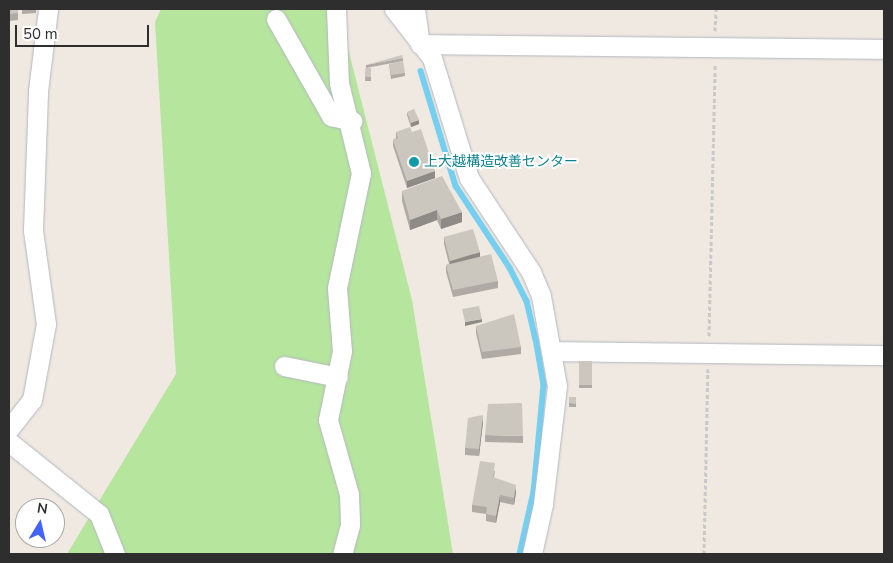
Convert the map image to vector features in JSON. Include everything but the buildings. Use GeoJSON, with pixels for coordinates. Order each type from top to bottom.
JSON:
{"type":"FeatureCollection","features":[{"type":"Feature","properties":{"kind":"street"},"geometry":{"type":"LineString","coordinates":[[9,429],[32,400],[46,324],[33,230],[38,91],[48,9]]}},
{"type":"Feature","properties":{"kind":"street"},"geometry":{"type":"LineString","coordinates":[[336,9],[340,83],[352,121],[361,173],[338,288],[342,351],[328,420],[349,494],[350,525],[342,554]]}},
{"type":"Feature","properties":{"kind":"street"},"geometry":{"type":"LineString","coordinates":[[394,9],[432,58],[469,178],[531,272],[554,351],[557,386],[550,460],[532,554]]}},
{"type":"Feature","properties":{"kind":"street"},"geometry":{"type":"LineString","coordinates":[[414,9],[420,44]]}},
{"type":"Feature","properties":{"kind":"street"},"geometry":{"type":"LineString","coordinates":[[276,19],[331,116],[352,121]]}},
{"type":"Feature","properties":{"kind":"street"},"geometry":{"type":"LineString","coordinates":[[420,44],[884,49]]}},
{"type":"Feature","properties":{"kind":"street"},"geometry":{"type":"LineString","coordinates":[[554,351],[884,355]]}},
{"type":"Feature","properties":{"kind":"street"},"geometry":{"type":"LineString","coordinates":[[284,366],[338,378]]}},
{"type":"Feature","properties":{"kind":"street"},"geometry":{"type":"LineString","coordinates":[[9,442],[99,514],[115,554]]}},
{"type":"Feature","properties":{"kind":"path"},"geometry":{"type":"LineString","coordinates":[[704,554],[716,9]]}},
{"type":"Feature","properties":{"kind":"green space"},"geometry":{"type":"Polygon","coordinates":[[[161,9],[338,9],[412,300],[453,554],[67,554],[176,374],[155,22],[161,9]]]}},
{"type":"Feature","properties":{"kind":"waterway"},"geometry":{"type":"LineString","coordinates":[[421,71],[456,186],[510,268],[527,301],[536,339],[544,385],[534,492],[520,554]]}},
{"type":"Feature","properties":{"kind":"place","name":"上大越構造改善センター"},"geometry":{"type":"Point","coordinates":[414,162]}}]}
